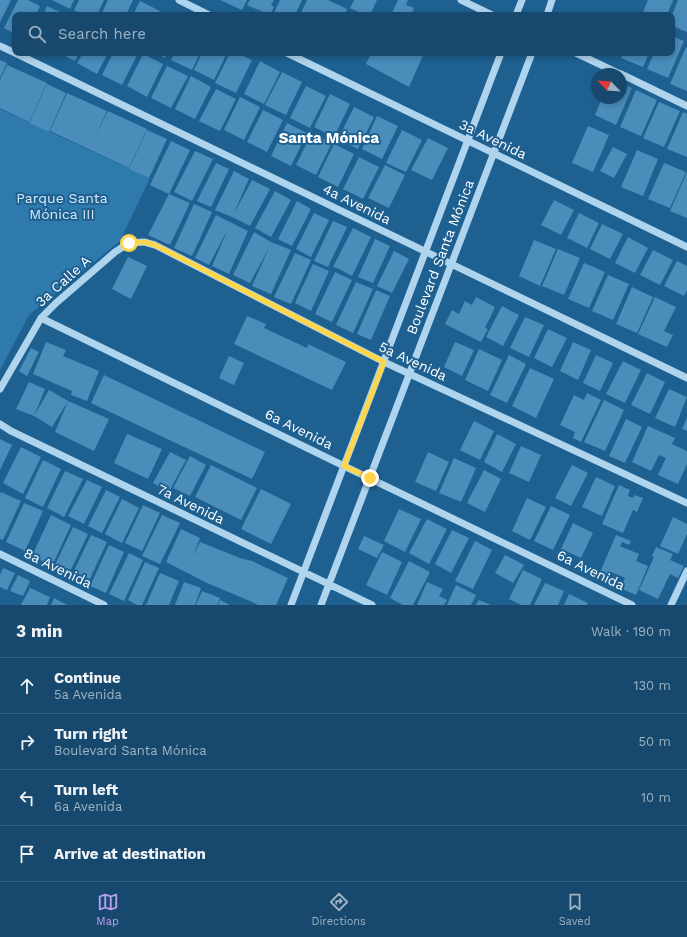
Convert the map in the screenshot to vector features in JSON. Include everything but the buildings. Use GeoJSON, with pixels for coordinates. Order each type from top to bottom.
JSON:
{"type":"FeatureCollection","features":[{"type":"Feature","properties":{"kind":"street"},"geometry":{"type":"LineString","coordinates":[[179,0],[204,12]]}},
{"type":"Feature","properties":{"kind":"street"},"geometry":{"type":"LineString","coordinates":[[461,0],[486,12]]}},
{"type":"Feature","properties":{"kind":"street"},"geometry":{"type":"LineString","coordinates":[[517,12],[522,0]]}},
{"type":"Feature","properties":{"kind":"street"},"geometry":{"type":"LineString","coordinates":[[548,12],[552,0]]}},
{"type":"Feature","properties":{"kind":"street","name":"4a Avenida"},"geometry":{"type":"LineString","coordinates":[[0,46],[12,52]]}},
{"type":"Feature","properties":{"kind":"street","name":"4a Avenida"},"geometry":{"type":"LineString","coordinates":[[21,56],[687,378]]}},
{"type":"Feature","properties":{"kind":"street","name":"3a Avenida"},"geometry":{"type":"LineString","coordinates":[[293,56],[687,247]]}},
{"type":"Feature","properties":{"kind":"street","name":"Boulevard Santa Mónica"},"geometry":{"type":"LineString","coordinates":[[291,605],[500,56]]}},
{"type":"Feature","properties":{"kind":"street","name":"Boulevard Santa Mónica"},"geometry":{"type":"LineString","coordinates":[[321,605],[531,56]]}},
{"type":"Feature","properties":{"kind":"street"},"geometry":{"type":"LineString","coordinates":[[582,56],[607,68]]}},
{"type":"Feature","properties":{"kind":"street"},"geometry":{"type":"LineString","coordinates":[[627,77],[687,106]]}},
{"type":"Feature","properties":{"kind":"street","name":"5a Avenida"},"geometry":{"type":"LineString","coordinates":[[129,243],[144,242],[155,245],[384,362],[687,503]]}},
{"type":"Feature","properties":{"kind":"street","name":"3a Calle A"},"geometry":{"type":"LineString","coordinates":[[0,389],[41,318],[56,303],[115,252],[129,243]]}},
{"type":"Feature","properties":{"kind":"street","name":"6a Avenida"},"geometry":{"type":"LineString","coordinates":[[41,318],[632,605]]}},
{"type":"Feature","properties":{"kind":"street","name":"7a Avenida"},"geometry":{"type":"LineString","coordinates":[[0,424],[11,431],[372,605]]}},
{"type":"Feature","properties":{"kind":"street","name":"8a Avenida"},"geometry":{"type":"LineString","coordinates":[[0,554],[104,605]]}},
{"type":"Feature","properties":{"kind":"street"},"geometry":{"type":"LineString","coordinates":[[672,605],[687,571]]}},
{"type":"Feature","properties":{"kind":"green space","name":"Parque Santa Mónica III"},"geometry":{"type":"Polygon","coordinates":[[[0,109],[150,178],[120,241],[29,315],[0,370],[0,109]]]}},
{"type":"Feature","properties":{"kind":"district","name":"Santa Mónica"},"geometry":{"type":"Point","coordinates":[329,138]}},
{"type":"Feature","properties":{"kind":"route"},"geometry":{"type":"LineString","coordinates":[[129,243],[144,242],[155,245],[384,362],[344,466],[370,478]]}}]}
